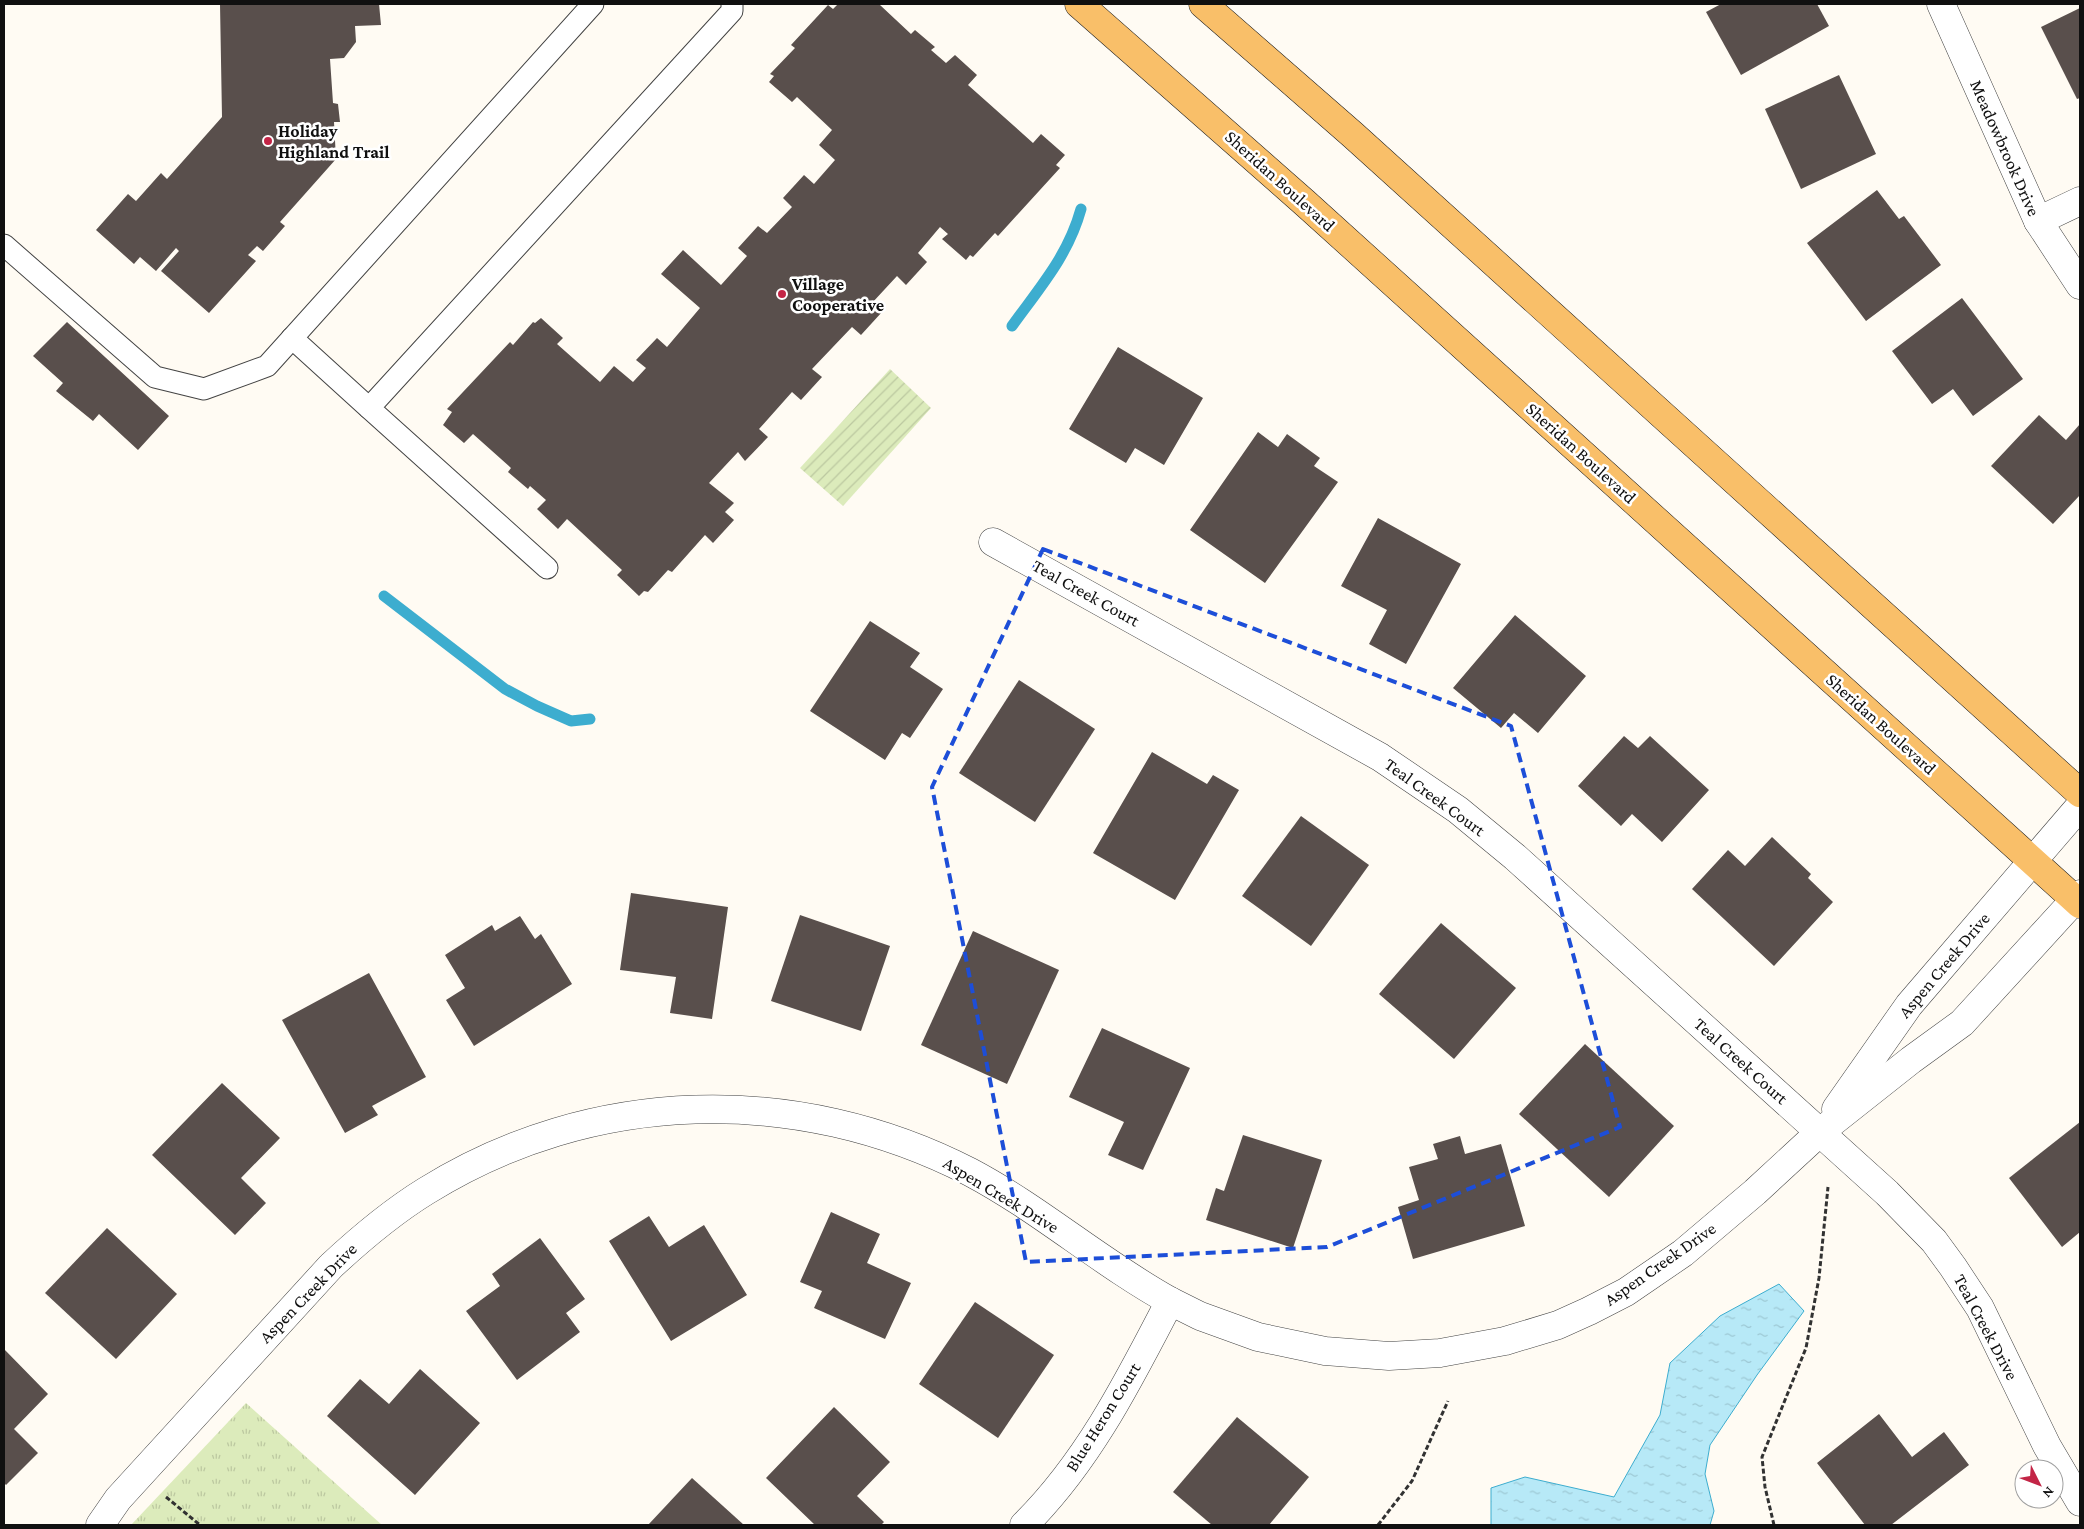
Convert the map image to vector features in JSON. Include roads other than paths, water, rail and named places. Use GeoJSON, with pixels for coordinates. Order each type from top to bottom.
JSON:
{"type":"FeatureCollection","features":[{"type":"Feature","properties":{"kind":"main road","name":"Sheridan Boulevard"},"geometry":{"type":"LineString","coordinates":[[1079,4],[1305,203],[2033,860],[2079,899]]}},
{"type":"Feature","properties":{"kind":"main road"},"geometry":{"type":"LineString","coordinates":[[1203,4],[1361,142],[2080,793]]}},
{"type":"Feature","properties":{"kind":"street","name":"Meadowbrook Drive"},"geometry":{"type":"LineString","coordinates":[[1941,4],[2038,221],[2080,285]]}},
{"type":"Feature","properties":{"kind":"street"},"geometry":{"type":"LineString","coordinates":[[2038,221],[2080,201]]}},
{"type":"Feature","properties":{"kind":"street","name":"Teal Creek Court"},"geometry":{"type":"LineString","coordinates":[[993,542],[1380,757],[1458,810],[1515,857],[1820,1132]]}},
{"type":"Feature","properties":{"kind":"street","name":"Aspen Creek Drive"},"geometry":{"type":"LineString","coordinates":[[1820,1132],[1909,1005],[2080,806]]}},
{"type":"Feature","properties":{"kind":"street","name":"Aspen Creek Drive"},"geometry":{"type":"LineString","coordinates":[[100,1525],[118,1499],[139,1475],[330,1266],[358,1240],[424,1191],[469,1166],[513,1146],[592,1122],[667,1110],[752,1110],[786,1113],[865,1130],[910,1145],[970,1173],[1170,1301],[1200,1316],[1258,1337],[1326,1351],[1389,1356],[1440,1353],[1505,1341],[1558,1325],[1626,1292],[1708,1233],[1820,1132],[1911,1060],[1962,1023],[2079,899]]}},
{"type":"Feature","properties":{"kind":"street","name":"Teal Creek Drive"},"geometry":{"type":"LineString","coordinates":[[1820,1132],[1910,1216],[1954,1267],[1980,1308],[2047,1446],[2080,1502]]}},
{"type":"Feature","properties":{"kind":"street","name":"Blue Heron Court"},"geometry":{"type":"LineString","coordinates":[[1024,1525],[1042,1507],[1089,1446],[1125,1387],[1170,1301]]}},
{"type":"Feature","properties":{"kind":"lane"},"geometry":{"type":"LineString","coordinates":[[4,245],[155,377],[204,388],[267,366],[593,4]]}},
{"type":"Feature","properties":{"kind":"lane"},"geometry":{"type":"LineString","coordinates":[[369,408],[732,11],[732,4]]}},
{"type":"Feature","properties":{"kind":"lane"},"geometry":{"type":"LineString","coordinates":[[292,338],[547,568]]}},
{"type":"Feature","properties":{"kind":"water"},"geometry":{"type":"Polygon","coordinates":[[[1779,1284],[1804,1311],[1757,1375],[1710,1445],[1705,1474],[1714,1511],[1710,1525],[1491,1525],[1491,1488],[1525,1477],[1614,1497],[1660,1415],[1670,1363],[1720,1316],[1779,1284]]]}},
{"type":"Feature","properties":{"kind":"waterway"},"geometry":{"type":"LineString","coordinates":[[1012,326],[1061,256],[1069,242],[1081,209]]}},
{"type":"Feature","properties":{"kind":"waterway"},"geometry":{"type":"LineString","coordinates":[[384,596],[505,689],[571,721],[590,719]]}},
{"type":"Feature","properties":{"kind":"place","name":"Holiday Highland Trail"},"geometry":{"type":"Point","coordinates":[268,141]}},
{"type":"Feature","properties":{"kind":"place","name":"Village Cooperative"},"geometry":{"type":"Point","coordinates":[782,294]}}]}
